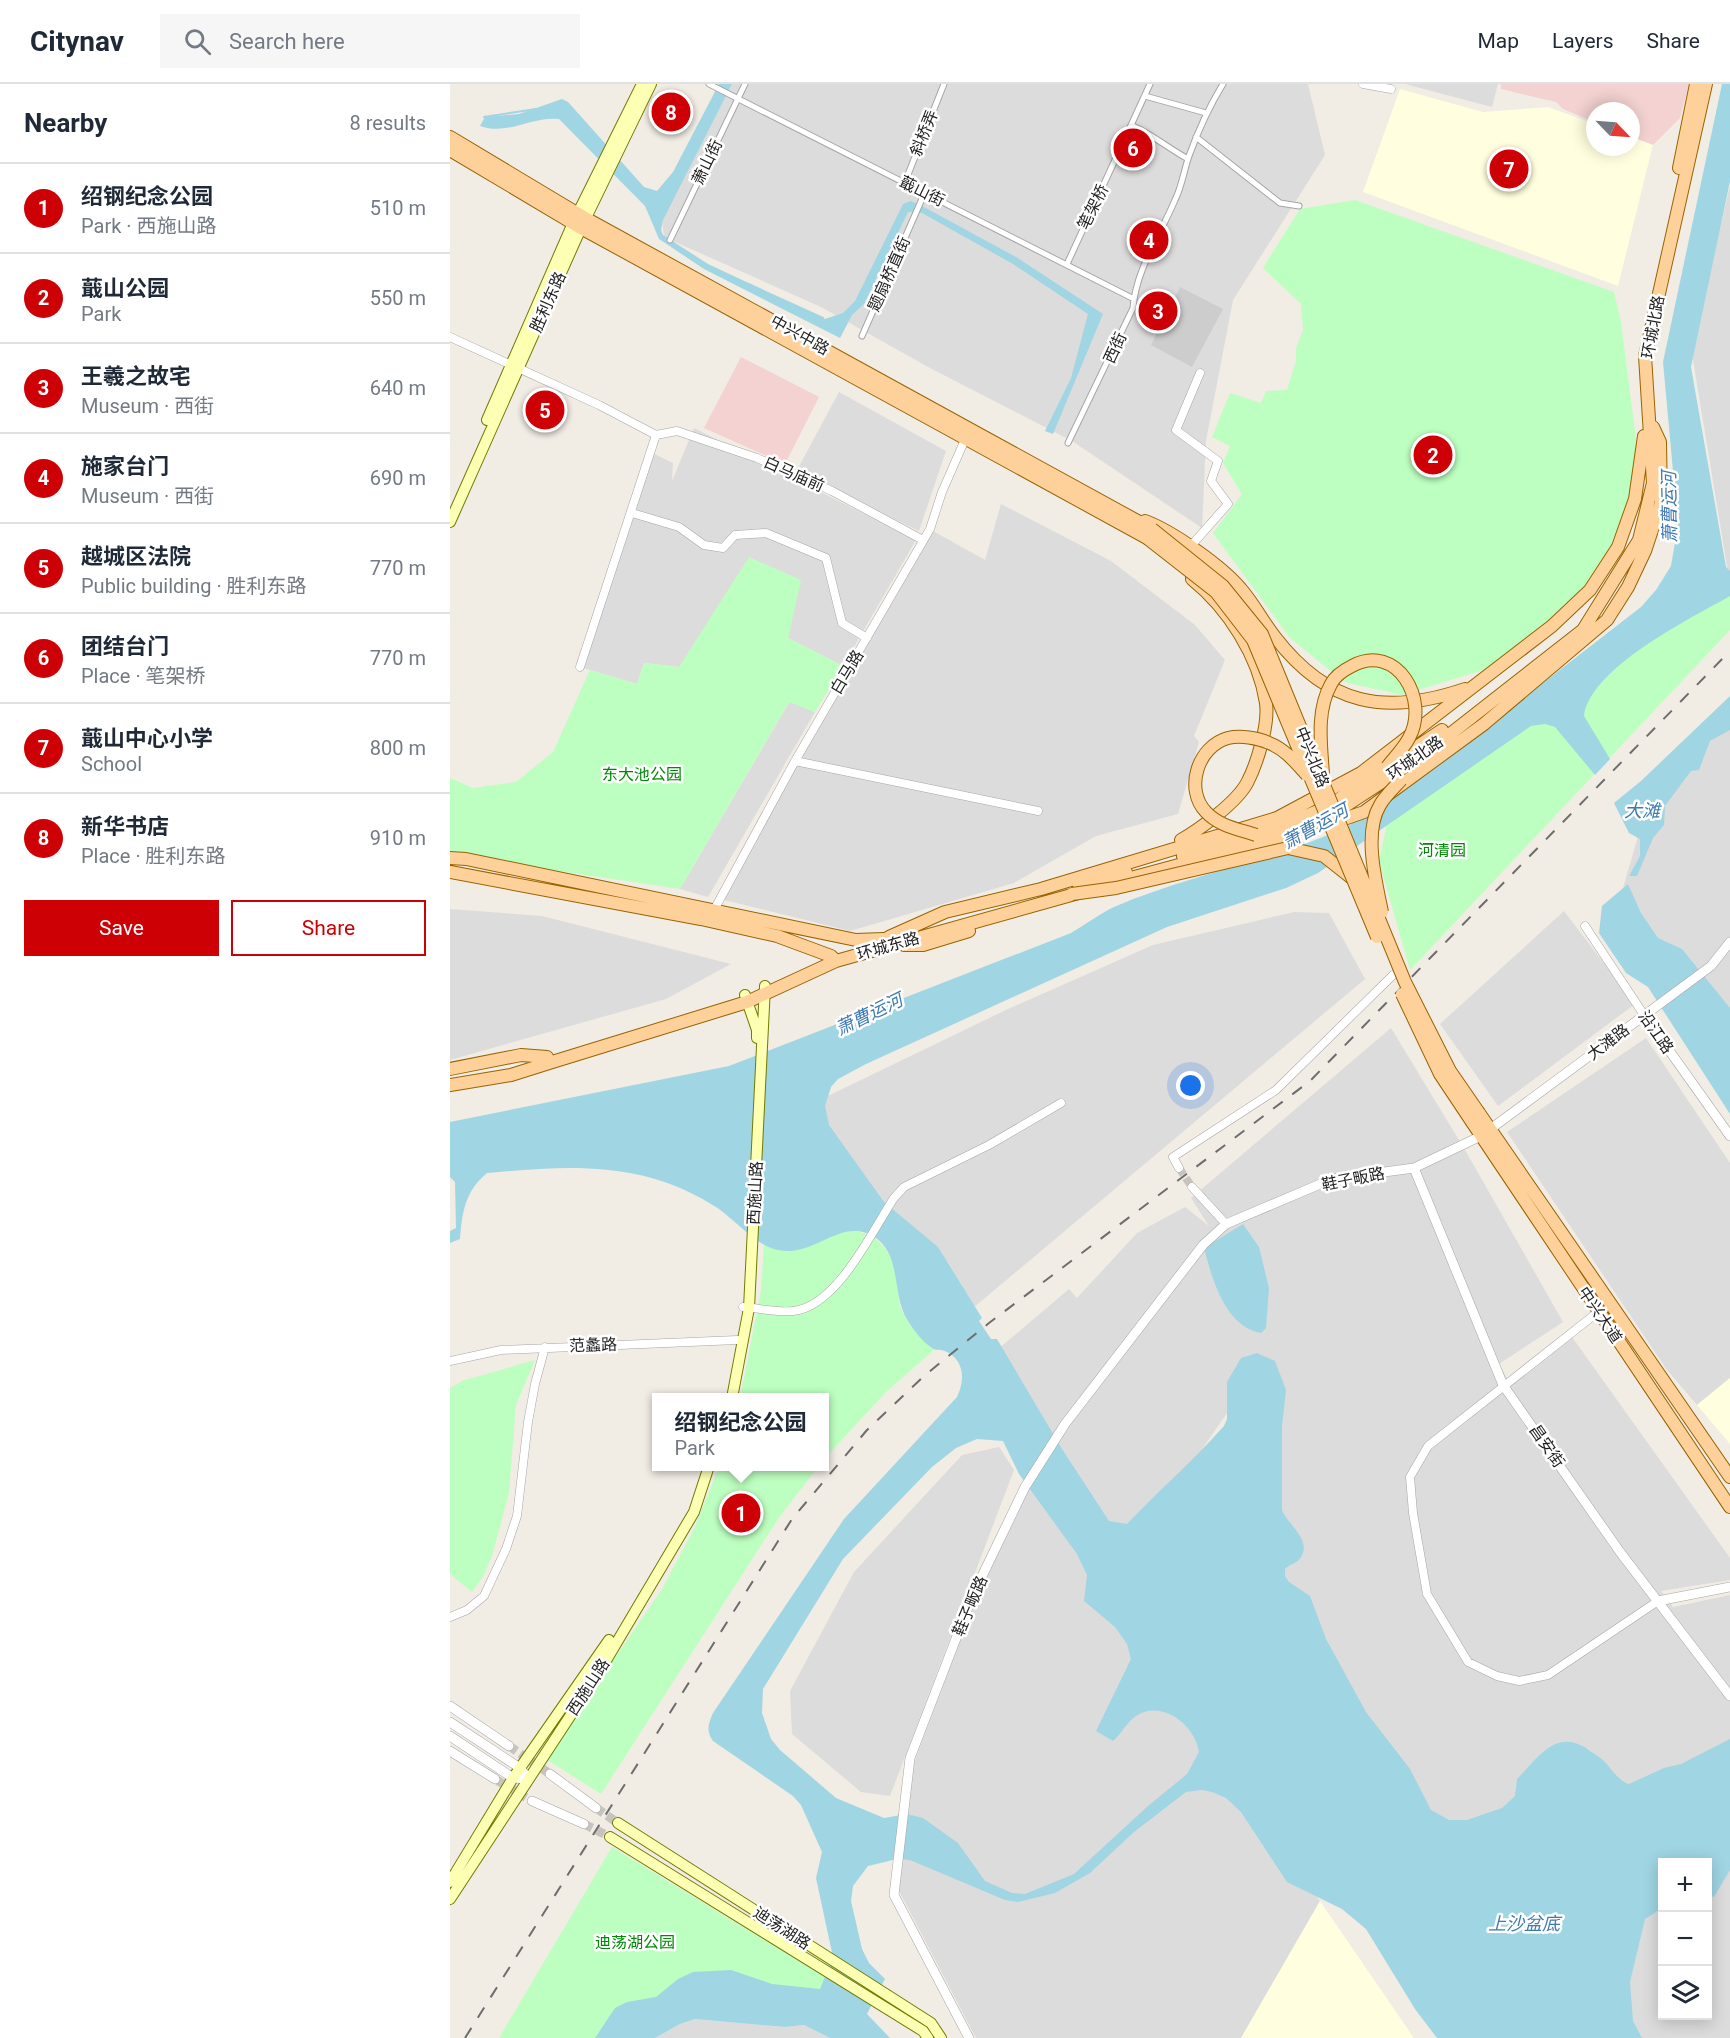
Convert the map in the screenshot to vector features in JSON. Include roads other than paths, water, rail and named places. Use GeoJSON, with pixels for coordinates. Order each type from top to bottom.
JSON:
{"type":"FeatureCollection","features":[{"type":"Feature","properties":{"kind":"main road","name":"胜利东路"},"geometry":{"type":"LineString","coordinates":[[450,506],[642,84]]}},
{"type":"Feature","properties":{"kind":"main road","name":"胜利东路"},"geometry":{"type":"LineString","coordinates":[[615,147],[651,84]]}},
{"type":"Feature","properties":{"kind":"main road","name":"环城北路"},"geometry":{"type":"LineString","coordinates":[[1648,420],[1640,356],[1696,84]]}},
{"type":"Feature","properties":{"kind":"main road","name":"环城北路"},"geometry":{"type":"LineString","coordinates":[[1328,812],[1423,749],[1583,630],[1639,540],[1653,483],[1645,356],[1706,84]]}},
{"type":"Feature","properties":{"kind":"main road","name":"中兴中路"},"geometry":{"type":"LineString","coordinates":[[450,137],[579,221]]}},
{"type":"Feature","properties":{"kind":"main road","name":"中兴中路"},"geometry":{"type":"LineString","coordinates":[[450,150],[968,433],[1123,513],[1150,534]]}},
{"type":"Feature","properties":{"kind":"main road","name":"胜利东路"},"geometry":{"type":"LineString","coordinates":[[450,522],[514,367]]}},
{"type":"Feature","properties":{"kind":"main road"},"geometry":{"type":"LineString","coordinates":[[887,940],[945,912],[1041,889],[1163,850],[1277,818],[1361,773],[1552,626],[1590,590],[1612,556],[1635,499],[1648,420]]}},
{"type":"Feature","properties":{"kind":"main road"},"geometry":{"type":"LineString","coordinates":[[450,858],[466,859],[856,940],[887,940],[923,945],[1088,896],[1152,884],[1364,812],[1484,724],[1607,620],[1628,587],[1645,550],[1661,503],[1660,442],[1648,420]]}},
{"type":"Feature","properties":{"kind":"main road","name":"中兴中路"},"geometry":{"type":"LineString","coordinates":[[968,433],[1133,530],[1150,534]]}},
{"type":"Feature","properties":{"kind":"main road"},"geometry":{"type":"LineString","coordinates":[[1123,513],[1164,528],[1240,587],[1276,639],[1313,678],[1355,699],[1404,705],[1433,700],[1478,684]]}},
{"type":"Feature","properties":{"kind":"main road"},"geometry":{"type":"LineString","coordinates":[[1133,530],[1197,582],[1234,626],[1255,665],[1266,705],[1260,750],[1246,785],[1204,827],[1163,850]]}},
{"type":"Feature","properties":{"kind":"main road","name":"中兴北路"},"geometry":{"type":"LineString","coordinates":[[1150,534],[1222,586],[1262,634],[1353,879],[1393,975],[1440,1074],[1475,1118]]}},
{"type":"Feature","properties":{"kind":"main road"},"geometry":{"type":"LineString","coordinates":[[1388,940],[1372,866],[1373,827],[1379,807],[1401,780],[1509,695],[1583,630]]}},
{"type":"Feature","properties":{"kind":"main road"},"geometry":{"type":"LineString","coordinates":[[1318,783],[1323,706],[1331,682],[1342,671],[1359,662],[1377,660],[1390,664],[1410,684],[1416,704],[1410,738],[1387,767]]}},
{"type":"Feature","properties":{"kind":"main road"},"geometry":{"type":"LineString","coordinates":[[1256,835],[1221,824],[1205,811],[1196,794],[1196,770],[1207,751],[1228,738],[1253,738],[1270,743],[1287,754],[1318,783]]}},
{"type":"Feature","properties":{"kind":"main road","name":"环城北路"},"geometry":{"type":"LineString","coordinates":[[1328,812],[1387,767],[1423,749]]}},
{"type":"Feature","properties":{"kind":"main road","name":"中兴北路"},"geometry":{"type":"LineString","coordinates":[[1318,783],[1388,940],[1404,982],[1475,1118]]}},
{"type":"Feature","properties":{"kind":"main road","name":"环城东路"},"geometry":{"type":"LineString","coordinates":[[940,928],[1328,812]]}},
{"type":"Feature","properties":{"kind":"main road","name":"环城东路"},"geometry":{"type":"LineString","coordinates":[[450,1085],[511,1075],[548,1060],[746,998],[833,958],[887,940],[1072,894],[1275,839],[1328,812]]}},
{"type":"Feature","properties":{"kind":"main road"},"geometry":{"type":"LineString","coordinates":[[1072,894],[1116,888],[1287,848],[1324,856],[1353,879]]}},
{"type":"Feature","properties":{"kind":"main road"},"geometry":{"type":"LineString","coordinates":[[450,872],[701,919],[777,936],[833,958]]}},
{"type":"Feature","properties":{"kind":"main road","name":"西施山路"},"geometry":{"type":"LineString","coordinates":[[733,1393],[746,1304],[760,1031],[765,990]]}},
{"type":"Feature","properties":{"kind":"main road","name":"西施山路"},"geometry":{"type":"LineString","coordinates":[[746,998],[760,1031]]}},
{"type":"Feature","properties":{"kind":"main road"},"geometry":{"type":"LineString","coordinates":[[450,1069],[521,1055],[548,1060]]}},
{"type":"Feature","properties":{"kind":"main road"},"geometry":{"type":"LineString","coordinates":[[450,1093],[519,1081],[536,1074],[548,1060]]}},
{"type":"Feature","properties":{"kind":"main road","name":"环城东路"},"geometry":{"type":"LineString","coordinates":[[450,1077],[548,1060]]}},
{"type":"Feature","properties":{"kind":"main road","name":"中兴大道"},"geometry":{"type":"LineString","coordinates":[[1475,1118],[1730,1477]]}},
{"type":"Feature","properties":{"kind":"main road","name":"中兴大道"},"geometry":{"type":"LineString","coordinates":[[1485,1132],[1598,1312],[1730,1507]]}},
{"type":"Feature","properties":{"kind":"main road","name":"西施山路"},"geometry":{"type":"LineString","coordinates":[[727,1393],[746,1304]]}},
{"type":"Feature","properties":{"kind":"main road","name":"西施山路"},"geometry":{"type":"LineString","coordinates":[[450,1882],[513,1778],[594,1665],[689,1510],[703,1471]]}},
{"type":"Feature","properties":{"kind":"main road","name":"西施山路"},"geometry":{"type":"LineString","coordinates":[[450,1899],[600,1669],[694,1512],[708,1471]]}},
{"type":"Feature","properties":{"kind":"main road","name":"迪荡湖路"},"geometry":{"type":"LineString","coordinates":[[618,1823],[931,2023],[941,2038]]}},
{"type":"Feature","properties":{"kind":"main road","name":"迪荡湖路"},"geometry":{"type":"LineString","coordinates":[[610,1837],[924,2031],[928,2038]]}},
{"type":"Feature","properties":{"kind":"street","name":"萧山街"},"geometry":{"type":"LineString","coordinates":[[670,240],[736,98],[746,84]]}},
{"type":"Feature","properties":{"kind":"street","name":"斜桥弄"},"geometry":{"type":"LineString","coordinates":[[905,182],[944,84]]}},
{"type":"Feature","properties":{"kind":"street","name":"笔架桥"},"geometry":{"type":"LineString","coordinates":[[1067,264],[1085,220],[1133,126],[1150,84]]}},
{"type":"Feature","properties":{"kind":"street","name":"西街"},"geometry":{"type":"LineString","coordinates":[[1068,443],[1134,308],[1134,298],[1143,267],[1176,199],[1188,159],[1206,113],[1223,84]]}},
{"type":"Feature","properties":{"kind":"street"},"geometry":{"type":"LineString","coordinates":[[1363,84],[1391,89]]}},
{"type":"Feature","properties":{"kind":"street","name":"蕺山街"},"geometry":{"type":"LineString","coordinates":[[712,86],[1134,298]]}},
{"type":"Feature","properties":{"kind":"street"},"geometry":{"type":"LineString","coordinates":[[1145,96],[1206,113]]}},
{"type":"Feature","properties":{"kind":"street"},"geometry":{"type":"LineString","coordinates":[[1133,126],[1156,137],[1163,146],[1188,159]]}},
{"type":"Feature","properties":{"kind":"street"},"geometry":{"type":"LineString","coordinates":[[1197,138],[1280,203],[1299,206]]}},
{"type":"Feature","properties":{"kind":"street","name":"题扇桥直街"},"geometry":{"type":"LineString","coordinates":[[862,336],[925,192]]}},
{"type":"Feature","properties":{"kind":"street"},"geometry":{"type":"LineString","coordinates":[[450,337],[656,435],[580,667]]}},
{"type":"Feature","properties":{"kind":"street"},"geometry":{"type":"LineString","coordinates":[[1190,547],[1228,504],[1211,481],[1218,461],[1176,430],[1200,373]]}},
{"type":"Feature","properties":{"kind":"street","name":"白马庙前"},"geometry":{"type":"LineString","coordinates":[[656,435],[677,431],[757,458],[832,491],[923,540]]}},
{"type":"Feature","properties":{"kind":"street","name":"白马路"},"geometry":{"type":"LineString","coordinates":[[714,910],[795,761],[923,540],[968,433]]}},
{"type":"Feature","properties":{"kind":"street"},"geometry":{"type":"LineString","coordinates":[[632,513],[679,527],[704,544],[723,548],[735,535],[766,533],[826,558],[842,623],[867,638]]}},
{"type":"Feature","properties":{"kind":"street"},"geometry":{"type":"LineString","coordinates":[[795,761],[1038,811]]}},
{"type":"Feature","properties":{"kind":"street","name":"沿江路"},"geometry":{"type":"LineString","coordinates":[[1585,926],[1644,1015],[1730,1136]]}},
{"type":"Feature","properties":{"kind":"street","name":"大滩路"},"geometry":{"type":"LineString","coordinates":[[1485,1132],[1711,966],[1730,942]]}},
{"type":"Feature","properties":{"kind":"street"},"geometry":{"type":"LineString","coordinates":[[1179,1168],[1173,1157],[1276,1090],[1393,975]]}},
{"type":"Feature","properties":{"kind":"street"},"geometry":{"type":"LineString","coordinates":[[746,1304],[793,1311],[813,1306],[829,1294],[842,1277],[894,1197],[904,1187],[989,1145],[1061,1103]]}},
{"type":"Feature","properties":{"kind":"street","name":"鞋子畈路"},"geometry":{"type":"LineString","coordinates":[[969,2038],[894,1895],[896,1865],[910,1758],[972,1597],[1025,1487],[1065,1424],[1203,1245],[1226,1224],[1332,1179],[1414,1168],[1485,1132]]}},
{"type":"Feature","properties":{"kind":"street","name":"昌安街"},"geometry":{"type":"LineString","coordinates":[[1414,1168],[1503,1385],[1620,1552],[1730,1696]]}},
{"type":"Feature","properties":{"kind":"street"},"geometry":{"type":"LineString","coordinates":[[1192,1187],[1226,1224]]}},
{"type":"Feature","properties":{"kind":"street"},"geometry":{"type":"LineString","coordinates":[[1598,1312],[1428,1446],[1410,1477],[1413,1513],[1427,1594],[1468,1662],[1497,1676],[1519,1680],[1548,1675],[1658,1602],[1730,1587]]}},
{"type":"Feature","properties":{"kind":"street","name":"范蠡路"},"geometry":{"type":"LineString","coordinates":[[450,1361],[501,1350],[737,1340]]}},
{"type":"Feature","properties":{"kind":"street"},"geometry":{"type":"LineString","coordinates":[[450,1617],[467,1610],[484,1596],[506,1549],[517,1516],[528,1422],[545,1347]]}},
{"type":"Feature","properties":{"kind":"street"},"geometry":{"type":"LineString","coordinates":[[450,1706],[509,1746]]}},
{"type":"Feature","properties":{"kind":"street"},"geometry":{"type":"LineString","coordinates":[[450,1722],[520,1768],[529,1779]]}},
{"type":"Feature","properties":{"kind":"street"},"geometry":{"type":"LineString","coordinates":[[450,1736],[513,1778],[529,1779]]}},
{"type":"Feature","properties":{"kind":"street"},"geometry":{"type":"LineString","coordinates":[[450,1751],[495,1779]]}},
{"type":"Feature","properties":{"kind":"street"},"geometry":{"type":"LineString","coordinates":[[550,1774],[596,1808]]}},
{"type":"Feature","properties":{"kind":"street"},"geometry":{"type":"LineString","coordinates":[[531,1801],[584,1824]]}},
{"type":"Feature","properties":{"kind":"water"},"geometry":{"type":"Polygon","coordinates":[[[719,84],[732,84],[663,220],[661,230],[663,235],[708,264],[825,319],[843,313],[855,301],[903,204],[911,201],[924,207],[1016,257],[1103,314],[1053,434],[1045,431],[1071,378],[1088,314],[1013,264],[922,213],[908,212],[864,304],[852,315],[840,338],[704,269],[659,239],[645,206],[559,119],[539,120],[500,129],[480,126],[485,117],[519,114],[562,99],[568,102],[644,187],[657,191],[673,172],[719,84]]]}},
{"type":"Feature","properties":{"kind":"water"},"geometry":{"type":"Polygon","coordinates":[[[1722,84],[1730,84],[1730,181],[1691,367],[1726,567],[1730,571],[1730,596],[1645,646],[1604,680],[1590,698],[1584,716],[1610,759],[1595,775],[1555,727],[1545,724],[1531,726],[1318,873],[1286,888],[1167,927],[866,1064],[838,1079],[831,1087],[825,1106],[829,1125],[884,1202],[938,1247],[982,1318],[979,1321],[991,1339],[997,1339],[1062,1449],[1109,1521],[1127,1524],[1224,1426],[1227,1419],[1227,1382],[1241,1358],[1257,1353],[1275,1361],[1286,1390],[1282,1426],[1282,1510],[1304,1545],[1301,1557],[1285,1569],[1285,1576],[1289,1582],[1310,1596],[1326,1639],[1366,1712],[1410,1769],[1431,1810],[1449,1820],[1467,1820],[1502,1808],[1515,1796],[1517,1779],[1540,1755],[1556,1744],[1575,1743],[1586,1748],[1603,1760],[1619,1778],[1629,1784],[1664,1768],[1681,1764],[1730,1739],[1730,1870],[1714,1897],[1712,1896],[1712,1858],[1658,1858],[1658,1911],[1645,1919],[1630,1982],[1633,2021],[1642,2038],[1437,2038],[1415,2009],[1366,1929],[1342,1909],[1287,1882],[1241,1812],[1226,1798],[1202,1790],[1186,1792],[1134,1832],[1090,1873],[1055,1893],[1018,1902],[1005,1900],[910,1860],[897,1859],[868,1866],[853,1886],[851,1901],[862,1949],[869,1963],[885,1979],[867,2014],[890,2038],[830,2038],[804,2025],[785,2027],[695,2019],[680,2024],[655,2038],[595,2038],[615,2008],[627,2002],[656,1997],[678,1979],[693,1972],[731,1970],[772,1984],[820,1989],[833,1957],[816,1878],[822,1852],[801,1805],[793,1796],[713,1741],[709,1734],[709,1724],[713,1713],[844,1519],[957,1397],[962,1371],[952,1355],[932,1348],[910,1325],[903,1311],[889,1253],[873,1236],[861,1231],[849,1231],[803,1249],[778,1250],[760,1242],[719,1209],[684,1190],[629,1173],[574,1168],[487,1173],[469,1195],[462,1220],[460,1239],[450,1243],[450,1231],[456,1228],[455,1182],[450,1177],[450,1122],[729,1066],[1071,933],[1108,910],[1143,895],[1290,849],[1347,827],[1485,728],[1641,607],[1656,590],[1671,566],[1678,525],[1663,362],[1722,84]],[[977,1439],[956,1448],[932,1467],[843,1559],[763,1689],[762,1713],[771,1739],[780,1750],[836,1798],[884,1818],[907,1814],[923,1818],[958,1843],[985,1881],[1012,1893],[1025,1894],[1074,1874],[1148,1806],[1187,1774],[1199,1752],[1191,1732],[1175,1717],[1166,1713],[1146,1712],[1136,1716],[1113,1741],[1096,1731],[1131,1659],[1127,1644],[1115,1627],[1084,1601],[1087,1575],[1077,1554],[1019,1474],[1003,1441],[977,1439]]]}},
{"type":"Feature","properties":{"kind":"water","name":"大滩"},"geometry":{"type":"Polygon","coordinates":[[[1730,696],[1730,730],[1710,741],[1699,770],[1691,771],[1665,806],[1664,825],[1653,838],[1637,876],[1629,876],[1640,856],[1640,839],[1629,833],[1614,803],[1641,781],[1730,696]]]}},
{"type":"Feature","properties":{"kind":"water"},"geometry":{"type":"Polygon","coordinates":[[[1628,884],[1641,913],[1658,938],[1682,949],[1730,1008],[1730,1114],[1648,987],[1626,973],[1599,933],[1602,906],[1628,884]]]}},
{"type":"Feature","properties":{"kind":"water"},"geometry":{"type":"Polygon","coordinates":[[[1243,1224],[1259,1247],[1269,1288],[1266,1328],[1261,1333],[1249,1329],[1229,1311],[1216,1286],[1204,1248],[1243,1224]]]}},
{"type":"Feature","properties":{"kind":"waterway"},"geometry":{"type":"LineString","coordinates":[[484,117],[536,109]]}},
{"type":"Feature","properties":{"kind":"waterway"},"geometry":{"type":"LineString","coordinates":[[746,283],[823,318]]}},
{"type":"Feature","properties":{"kind":"tunnel"},"geometry":{"type":"LineString","coordinates":[[1179,1168],[1192,1187]]}},
{"type":"Feature","properties":{"kind":"tunnel"},"geometry":{"type":"LineString","coordinates":[[509,1746],[550,1774]]}},
{"type":"Feature","properties":{"kind":"tunnel"},"geometry":{"type":"LineString","coordinates":[[495,1779],[532,1801]]}},
{"type":"Feature","properties":{"kind":"tunnel"},"geometry":{"type":"LineString","coordinates":[[596,1808],[618,1823]]}},
{"type":"Feature","properties":{"kind":"tunnel"},"geometry":{"type":"LineString","coordinates":[[584,1824],[610,1837]]}},
{"type":"Feature","properties":{"kind":"railway"},"geometry":{"type":"LineString","coordinates":[[465,2038],[792,1519],[867,1430],[924,1376],[989,1323],[1310,1081],[1730,651]]}},
{"type":"Feature","properties":{"kind":"place","name":"新华书店"},"geometry":{"type":"Point","coordinates":[671,112]}},
{"type":"Feature","properties":{"kind":"place","name":"团结台门"},"geometry":{"type":"Point","coordinates":[1133,148]}},
{"type":"Feature","properties":{"kind":"place","name":"蕺山中心小学"},"geometry":{"type":"Point","coordinates":[1509,169]}},
{"type":"Feature","properties":{"kind":"place","name":"施家台门"},"geometry":{"type":"Point","coordinates":[1149,240]}},
{"type":"Feature","properties":{"kind":"place","name":"王羲之故宅"},"geometry":{"type":"Point","coordinates":[1158,311]}},
{"type":"Feature","properties":{"kind":"place","name":"越城区法院"},"geometry":{"type":"Point","coordinates":[545,410]}},
{"type":"Feature","properties":{"kind":"place","name":"蕺山公园"},"geometry":{"type":"Point","coordinates":[1433,455]}},
{"type":"Feature","properties":{"kind":"place","name":"绍钢纪念公园"},"geometry":{"type":"Point","coordinates":[741,1513]}},
{"type":"Feature","properties":{"kind":"water label","name":"萧曹运河"},"geometry":{"type":"Point","coordinates":[1669,507]}},
{"type":"Feature","properties":{"kind":"water label","name":"萧曹运河"},"geometry":{"type":"Point","coordinates":[1315,826]}},
{"type":"Feature","properties":{"kind":"water label","name":"萧曹运河"},"geometry":{"type":"Point","coordinates":[869,1014]}},
{"type":"Feature","properties":{"kind":"water label","name":"上沙盆底"},"geometry":{"type":"Point","coordinates":[1524,1923]}},
{"type":"Feature","properties":{"kind":"park label","name":"东大池公园"},"geometry":{"type":"Point","coordinates":[642,774]}},
{"type":"Feature","properties":{"kind":"park label","name":"河清园"},"geometry":{"type":"Point","coordinates":[1442,850]}},
{"type":"Feature","properties":{"kind":"park label","name":"迪荡湖公园"},"geometry":{"type":"Point","coordinates":[635,1942]}}]}
